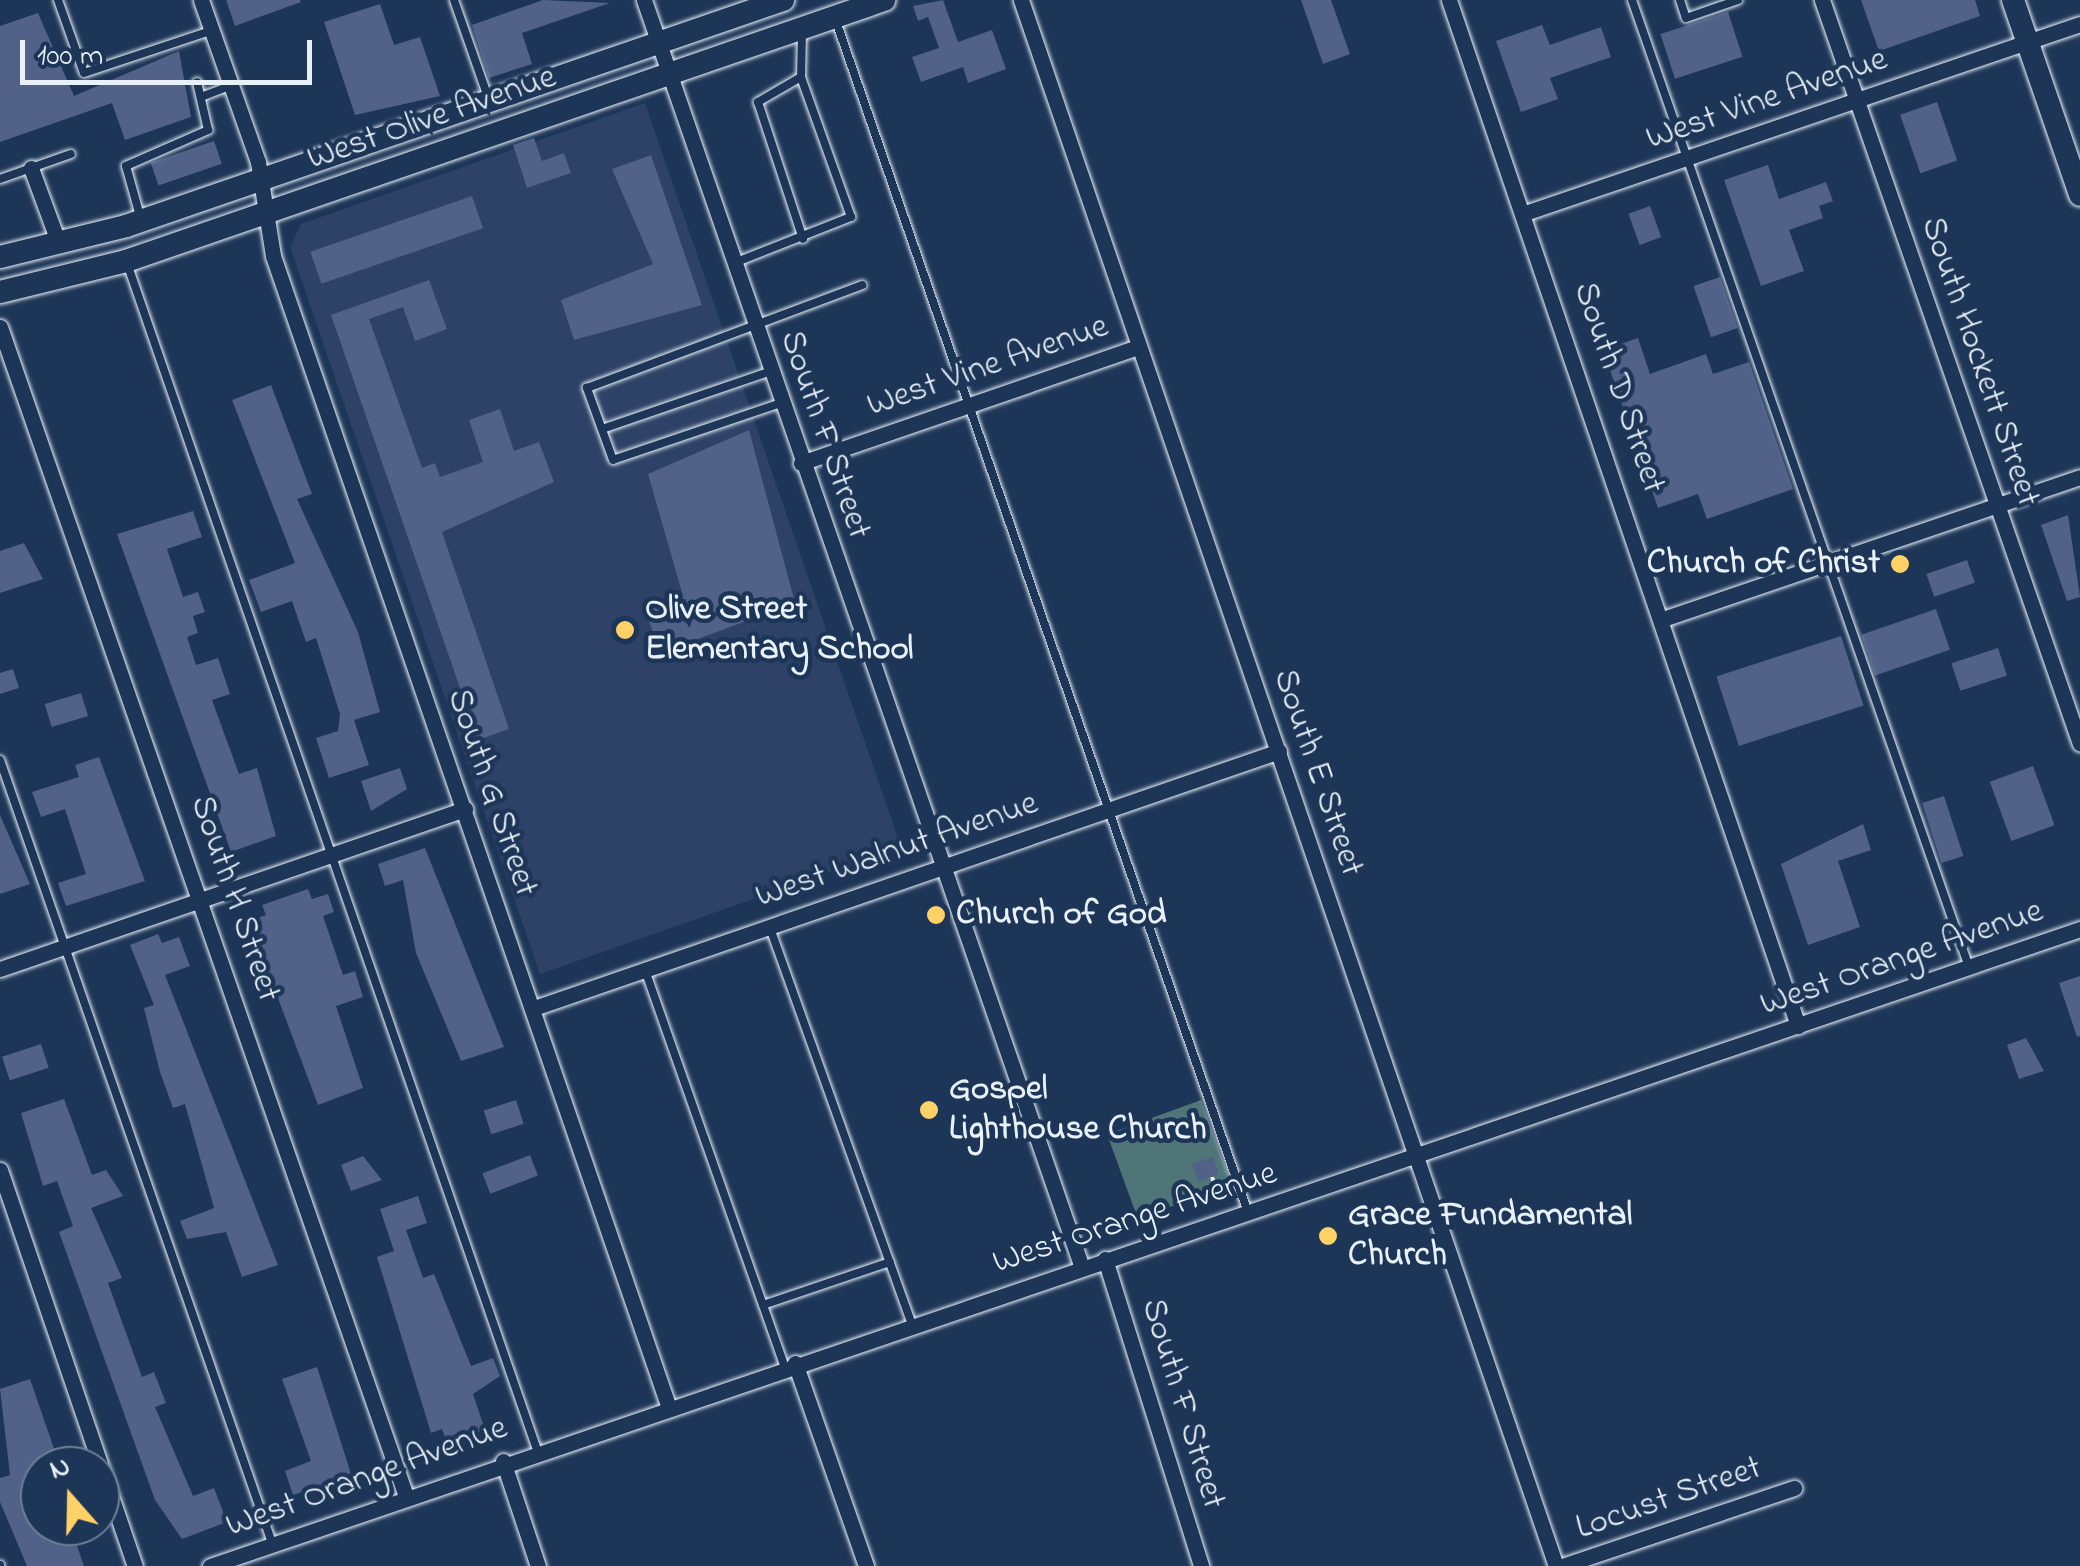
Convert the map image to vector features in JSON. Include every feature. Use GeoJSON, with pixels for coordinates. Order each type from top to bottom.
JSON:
{"type":"FeatureCollection","features":[{"type":"Feature","properties":{"kind":"main road","name":"West Olive Avenue"},"geometry":{"type":"LineString","coordinates":[[0,292],[126,261],[260,198],[489,101],[783,0]]}},
{"type":"Feature","properties":{"kind":"main road","name":"West Olive Avenue"},"geometry":{"type":"LineString","coordinates":[[0,257],[141,221],[415,162],[884,0]]}},
{"type":"Feature","properties":{"kind":"main road"},"geometry":{"type":"LineString","coordinates":[[2012,0],[2080,195]]}},
{"type":"Feature","properties":{"kind":"main road"},"geometry":{"type":"LineString","coordinates":[[415,162],[447,132],[487,118],[489,101]]}},
{"type":"Feature","properties":{"kind":"street","name":"South G Street"},"geometry":{"type":"LineString","coordinates":[[201,0],[231,86],[260,198],[669,1408]]}},
{"type":"Feature","properties":{"kind":"street","name":"South F Street"},"geometry":{"type":"LineString","coordinates":[[644,0],[1082,1268]]}},
{"type":"Feature","properties":{"kind":"street","name":"South E Street"},"geometry":{"type":"LineString","coordinates":[[1021,0],[1137,347],[1559,1566]]}},
{"type":"Feature","properties":{"kind":"street","name":"South D Street"},"geometry":{"type":"LineString","coordinates":[[1449,0],[1666,618],[1798,1026]]}},
{"type":"Feature","properties":{"kind":"street","name":"South Hockett Street"},"geometry":{"type":"LineString","coordinates":[[1822,0],[2080,744]]}},
{"type":"Feature","properties":{"kind":"street","name":"West Vine Avenue"},"geometry":{"type":"LineString","coordinates":[[1525,213],[2080,24]]}},
{"type":"Feature","properties":{"kind":"street"},"geometry":{"type":"LineString","coordinates":[[31,168],[59,244]]}},
{"type":"Feature","properties":{"kind":"street","name":"South H Street"},"geometry":{"type":"LineString","coordinates":[[0,327],[202,896],[405,1494]]}},
{"type":"Feature","properties":{"kind":"street","name":"West Vine Avenue"},"geometry":{"type":"LineString","coordinates":[[801,462],[1137,347]]}},
{"type":"Feature","properties":{"kind":"street"},"geometry":{"type":"LineString","coordinates":[[1666,618],[2080,477]]}},
{"type":"Feature","properties":{"kind":"street","name":"West Walnut Avenue"},"geometry":{"type":"LineString","coordinates":[[534,1008],[1279,751]]}},
{"type":"Feature","properties":{"kind":"street"},"geometry":{"type":"LineString","coordinates":[[0,970],[202,896],[464,810]]}},
{"type":"Feature","properties":{"kind":"street","name":"West Orange Avenue"},"geometry":{"type":"LineString","coordinates":[[210,1566],[405,1494],[1416,1158],[2080,929]]}},
{"type":"Feature","properties":{"kind":"street"},"geometry":{"type":"LineString","coordinates":[[0,1170],[135,1566]]}},
{"type":"Feature","properties":{"kind":"street","name":"South F Street"},"geometry":{"type":"LineString","coordinates":[[1105,1260],[1201,1566]]}},
{"type":"Feature","properties":{"kind":"street"},"geometry":{"type":"LineString","coordinates":[[790,1365],[866,1566]]}},
{"type":"Feature","properties":{"kind":"street"},"geometry":{"type":"LineString","coordinates":[[503,1461],[538,1566]]}},
{"type":"Feature","properties":{"kind":"street","name":"Locust Street"},"geometry":{"type":"LineString","coordinates":[[1559,1566],[1794,1488]]}},
{"type":"Feature","properties":{"kind":"lane"},"geometry":{"type":"LineString","coordinates":[[58,0],[84,74],[212,30]]}},
{"type":"Feature","properties":{"kind":"lane"},"geometry":{"type":"LineString","coordinates":[[454,0],[489,101]]}},
{"type":"Feature","properties":{"kind":"lane"},"geometry":{"type":"LineString","coordinates":[[1632,0],[1970,967]]}},
{"type":"Feature","properties":{"kind":"lane"},"geometry":{"type":"LineString","coordinates":[[1680,0],[1686,18],[1738,0]]}},
{"type":"Feature","properties":{"kind":"lane"},"geometry":{"type":"LineString","coordinates":[[834,17],[974,403],[1248,1213]]}},
{"type":"Feature","properties":{"kind":"lane"},"geometry":{"type":"LineString","coordinates":[[734,262],[850,217],[801,76],[808,52],[800,29]]}},
{"type":"Feature","properties":{"kind":"lane"},"geometry":{"type":"LineString","coordinates":[[801,76],[758,102],[803,238]]}},
{"type":"Feature","properties":{"kind":"lane"},"geometry":{"type":"LineString","coordinates":[[141,221],[126,166],[208,130],[196,82]]}},
{"type":"Feature","properties":{"kind":"lane"},"geometry":{"type":"LineString","coordinates":[[202,96],[231,86]]}},
{"type":"Feature","properties":{"kind":"lane"},"geometry":{"type":"LineString","coordinates":[[0,179],[71,154]]}},
{"type":"Feature","properties":{"kind":"lane"},"geometry":{"type":"LineString","coordinates":[[126,261],[537,1450]]}},
{"type":"Feature","properties":{"kind":"lane"},"geometry":{"type":"LineString","coordinates":[[781,403],[614,460],[587,388],[757,330],[862,286]]}},
{"type":"Feature","properties":{"kind":"lane"},"geometry":{"type":"LineString","coordinates":[[602,429],[770,372]]}},
{"type":"Feature","properties":{"kind":"lane"},"geometry":{"type":"LineString","coordinates":[[0,760],[272,1544]]}},
{"type":"Feature","properties":{"kind":"lane"},"geometry":{"type":"LineString","coordinates":[[769,927],[912,1324]]}},
{"type":"Feature","properties":{"kind":"lane"},"geometry":{"type":"LineString","coordinates":[[644,970],[764,1305],[790,1365]]}},
{"type":"Feature","properties":{"kind":"lane"},"geometry":{"type":"LineString","coordinates":[[764,1305],[890,1262]]}},
{"type":"Feature","properties":{"kind":"path"},"geometry":{"type":"LineString","coordinates":[[1212,1177],[1217,1192]]}},
{"type":"Feature","properties":{"kind":"shaded area","name":"Olive Street Elementary School"},"geometry":{"type":"Polygon","coordinates":[[[645,103],[901,847],[540,974],[290,247],[301,224],[645,103]]]}},
{"type":"Feature","properties":{"kind":"green space"},"geometry":{"type":"Polygon","coordinates":[[[1201,1100],[1232,1185],[1138,1219],[1107,1134],[1201,1100]]]}},
{"type":"Feature","properties":{"kind":"building"},"geometry":{"type":"Polygon","coordinates":[[[226,0],[300,0],[301,2],[235,26],[226,0]]]}},
{"type":"Feature","properties":{"kind":"building"},"geometry":{"type":"Polygon","coordinates":[[[543,0],[610,3],[522,33],[532,64],[489,78],[472,25],[543,0]]]}},
{"type":"Feature","properties":{"kind":"building"},"geometry":{"type":"Polygon","coordinates":[[[943,0],[958,42],[992,30],[1006,69],[968,83],[963,67],[921,82],[912,57],[939,48],[928,17],[918,21],[913,6],[943,0]]]}},
{"type":"Feature","properties":{"kind":"building"},"geometry":{"type":"Polygon","coordinates":[[[1301,0],[1331,0],[1350,54],[1323,64],[1301,0]]]}},
{"type":"Feature","properties":{"kind":"building"},"geometry":{"type":"Polygon","coordinates":[[[1861,0],[1975,0],[1980,16],[1879,51],[1861,0]]]}},
{"type":"Feature","properties":{"kind":"building"},"geometry":{"type":"Polygon","coordinates":[[[380,4],[394,45],[420,37],[440,96],[355,115],[324,22],[380,4]]]}},
{"type":"Feature","properties":{"kind":"building"},"geometry":{"type":"Polygon","coordinates":[[[1728,12],[1743,57],[1675,79],[1660,34],[1728,12]]]}},
{"type":"Feature","properties":{"kind":"building"},"geometry":{"type":"Polygon","coordinates":[[[38,13],[74,96],[179,51],[191,117],[125,140],[112,103],[0,142],[0,26],[38,13]]]}},
{"type":"Feature","properties":{"kind":"building"},"geometry":{"type":"Polygon","coordinates":[[[1542,25],[1550,45],[1601,27],[1611,57],[1550,78],[1558,99],[1521,112],[1496,41],[1542,25]]]}},
{"type":"Feature","properties":{"kind":"building"},"geometry":{"type":"Polygon","coordinates":[[[1937,102],[1957,161],[1920,173],[1900,115],[1937,102]]]}},
{"type":"Feature","properties":{"kind":"building"},"geometry":{"type":"Polygon","coordinates":[[[534,138],[542,161],[564,153],[571,173],[527,188],[513,145],[534,138]]]}},
{"type":"Feature","properties":{"kind":"building"},"geometry":{"type":"Polygon","coordinates":[[[214,141],[222,164],[158,186],[151,163],[214,141]]]}},
{"type":"Feature","properties":{"kind":"building"},"geometry":{"type":"Polygon","coordinates":[[[651,155],[702,305],[574,340],[561,300],[653,264],[612,169],[651,155]]]}},
{"type":"Feature","properties":{"kind":"building"},"geometry":{"type":"Polygon","coordinates":[[[1768,165],[1779,199],[1826,182],[1833,201],[1819,206],[1823,218],[1789,230],[1804,271],[1761,286],[1724,180],[1768,165]]]}},
{"type":"Feature","properties":{"kind":"building"},"geometry":{"type":"Polygon","coordinates":[[[472,196],[483,228],[321,284],[310,252],[472,196]]]}},
{"type":"Feature","properties":{"kind":"building"},"geometry":{"type":"Polygon","coordinates":[[[1650,206],[1661,237],[1640,245],[1628,214],[1650,206]]]}},
{"type":"Feature","properties":{"kind":"building"},"geometry":{"type":"Polygon","coordinates":[[[1720,277],[1738,328],[1711,337],[1694,286],[1720,277]]]}},
{"type":"Feature","properties":{"kind":"building"},"geometry":{"type":"Polygon","coordinates":[[[429,280],[447,329],[415,341],[403,307],[369,319],[422,468],[435,463],[440,477],[483,462],[469,420],[500,409],[514,451],[539,442],[554,482],[442,532],[509,729],[478,740],[331,315],[429,280]]]}},
{"type":"Feature","properties":{"kind":"building"},"geometry":{"type":"Polygon","coordinates":[[[1638,338],[1650,374],[1706,354],[1713,374],[1749,362],[1793,489],[1707,519],[1698,494],[1658,508],[1603,350],[1638,338]]]}},
{"type":"Feature","properties":{"kind":"building"},"geometry":{"type":"Polygon","coordinates":[[[271,385],[312,494],[297,499],[358,632],[380,712],[354,720],[369,765],[329,778],[316,738],[338,731],[340,714],[316,638],[306,642],[292,601],[261,612],[249,580],[295,563],[232,400],[271,385]]]}},
{"type":"Feature","properties":{"kind":"building"},"geometry":{"type":"Polygon","coordinates":[[[749,430],[795,603],[660,653],[645,609],[683,596],[648,474],[749,430]]]}},
{"type":"Feature","properties":{"kind":"building"},"geometry":{"type":"Polygon","coordinates":[[[193,511],[202,537],[167,549],[183,597],[198,592],[205,612],[193,616],[198,633],[187,637],[196,665],[218,658],[230,694],[212,700],[239,774],[257,768],[276,836],[231,852],[117,534],[193,511]]]}},
{"type":"Feature","properties":{"kind":"building"},"geometry":{"type":"Polygon","coordinates":[[[2068,515],[2080,597],[2067,601],[2041,525],[2068,515]]]}},
{"type":"Feature","properties":{"kind":"building"},"geometry":{"type":"Polygon","coordinates":[[[24,543],[43,579],[0,593],[0,551],[24,543]]]}},
{"type":"Feature","properties":{"kind":"building"},"geometry":{"type":"Polygon","coordinates":[[[1967,560],[1975,583],[1934,597],[1926,574],[1967,560]]]}},
{"type":"Feature","properties":{"kind":"building"},"geometry":{"type":"Polygon","coordinates":[[[1936,609],[1950,650],[1875,675],[1861,635],[1936,609]]]}},
{"type":"Feature","properties":{"kind":"building"},"geometry":{"type":"Polygon","coordinates":[[[1841,636],[1864,705],[1739,746],[1716,676],[1841,636]]]}},
{"type":"Feature","properties":{"kind":"building"},"geometry":{"type":"Polygon","coordinates":[[[1998,648],[2007,676],[1960,691],[1951,663],[1998,648]]]}},
{"type":"Feature","properties":{"kind":"building"},"geometry":{"type":"Polygon","coordinates":[[[13,669],[19,688],[0,694],[0,673],[13,669]]]}},
{"type":"Feature","properties":{"kind":"building"},"geometry":{"type":"Polygon","coordinates":[[[81,693],[88,716],[52,727],[45,704],[81,693]]]}},
{"type":"Feature","properties":{"kind":"building"},"geometry":{"type":"Polygon","coordinates":[[[99,757],[145,881],[66,906],[58,883],[86,874],[65,809],[41,817],[32,792],[79,777],[75,765],[99,757]]]}},
{"type":"Feature","properties":{"kind":"building"},"geometry":{"type":"Polygon","coordinates":[[[2033,766],[2055,825],[2011,841],[1990,782],[2033,766]]]}},
{"type":"Feature","properties":{"kind":"building"},"geometry":{"type":"Polygon","coordinates":[[[400,768],[407,789],[371,811],[361,781],[400,768]]]}},
{"type":"Feature","properties":{"kind":"building"},"geometry":{"type":"Polygon","coordinates":[[[1944,796],[1963,856],[1942,863],[1922,803],[1944,796]]]}},
{"type":"Feature","properties":{"kind":"building"},"geometry":{"type":"Polygon","coordinates":[[[0,815],[30,884],[0,894],[0,815]]]}},
{"type":"Feature","properties":{"kind":"building"},"geometry":{"type":"Polygon","coordinates":[[[1863,824],[1871,850],[1838,861],[1860,927],[1808,945],[1781,864],[1863,824]]]}},
{"type":"Feature","properties":{"kind":"building"},"geometry":{"type":"Polygon","coordinates":[[[425,848],[504,1047],[461,1061],[416,953],[403,880],[385,886],[378,864],[425,848]]]}},
{"type":"Feature","properties":{"kind":"building"},"geometry":{"type":"Polygon","coordinates":[[[308,889],[312,899],[328,894],[334,912],[323,916],[343,975],[355,971],[363,997],[336,1006],[363,1088],[318,1105],[249,921],[266,915],[262,905],[308,889]]]}},
{"type":"Feature","properties":{"kind":"building"},"geometry":{"type":"Polygon","coordinates":[[[158,934],[162,943],[179,937],[190,966],[165,975],[278,1265],[242,1277],[226,1232],[187,1239],[180,1221],[214,1208],[185,1104],[173,1108],[160,1072],[144,1008],[154,1005],[130,945],[158,934]]]}},
{"type":"Feature","properties":{"kind":"building"},"geometry":{"type":"Polygon","coordinates":[[[2080,976],[2080,1036],[2077,1037],[2059,983],[2080,976]]]}},
{"type":"Feature","properties":{"kind":"building"},"geometry":{"type":"Polygon","coordinates":[[[2026,1038],[2044,1071],[2019,1079],[2007,1045],[2026,1038]]]}},
{"type":"Feature","properties":{"kind":"building"},"geometry":{"type":"Polygon","coordinates":[[[41,1044],[49,1068],[10,1080],[2,1057],[41,1044]]]}},
{"type":"Feature","properties":{"kind":"building"},"geometry":{"type":"Polygon","coordinates":[[[64,1099],[92,1175],[106,1170],[123,1196],[91,1208],[122,1278],[108,1283],[142,1377],[154,1372],[166,1403],[155,1407],[193,1496],[214,1488],[227,1522],[182,1539],[155,1500],[59,1232],[73,1226],[57,1181],[43,1186],[21,1113],[64,1099]]]}},
{"type":"Feature","properties":{"kind":"building"},"geometry":{"type":"Polygon","coordinates":[[[516,1100],[524,1124],[491,1134],[484,1111],[516,1100]]]}},
{"type":"Feature","properties":{"kind":"building"},"geometry":{"type":"Polygon","coordinates":[[[530,1155],[538,1176],[490,1194],[482,1173],[530,1155]]]}},
{"type":"Feature","properties":{"kind":"building"},"geometry":{"type":"Polygon","coordinates":[[[363,1156],[382,1180],[351,1191],[341,1165],[363,1156]]]}},
{"type":"Feature","properties":{"kind":"building"},"geometry":{"type":"Polygon","coordinates":[[[1213,1157],[1219,1174],[1198,1181],[1192,1164],[1213,1157]]]}},
{"type":"Feature","properties":{"kind":"building"},"geometry":{"type":"Polygon","coordinates":[[[418,1196],[427,1223],[406,1230],[423,1278],[434,1274],[471,1366],[493,1358],[500,1376],[473,1394],[485,1430],[447,1443],[442,1429],[431,1433],[377,1257],[394,1251],[380,1209],[418,1196]]]}},
{"type":"Feature","properties":{"kind":"building"},"geometry":{"type":"Polygon","coordinates":[[[317,1367],[352,1477],[293,1495],[285,1471],[311,1461],[282,1379],[317,1367]]]}},
{"type":"Feature","properties":{"kind":"building"},"geometry":{"type":"Polygon","coordinates":[[[30,1379],[53,1446],[20,1446],[20,1546],[77,1546],[84,1566],[27,1566],[0,1502],[0,1478],[10,1475],[0,1389],[30,1379]]]}},
{"type":"Feature","properties":{"kind":"place","name":"Church of Christ"},"geometry":{"type":"Point","coordinates":[1900,564]}},
{"type":"Feature","properties":{"kind":"place","name":"Olive Street Elementary School"},"geometry":{"type":"Point","coordinates":[625,630]}},
{"type":"Feature","properties":{"kind":"place","name":"Church of God"},"geometry":{"type":"Point","coordinates":[936,915]}},
{"type":"Feature","properties":{"kind":"place","name":"Gospel Lighthouse Church"},"geometry":{"type":"Point","coordinates":[929,1110]}},
{"type":"Feature","properties":{"kind":"place","name":"Grace Fundamental Church"},"geometry":{"type":"Point","coordinates":[1328,1236]}}]}
